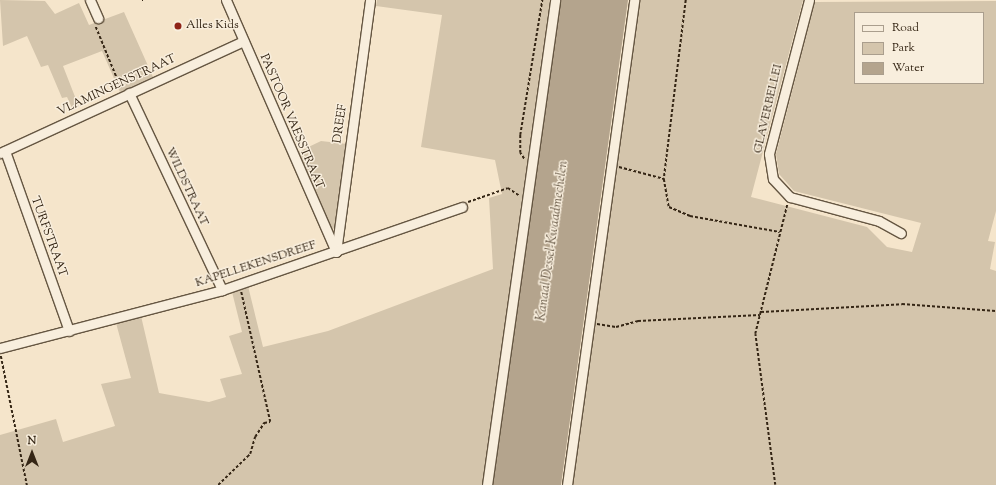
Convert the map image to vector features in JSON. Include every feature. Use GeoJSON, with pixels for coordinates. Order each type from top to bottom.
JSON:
{"type":"FeatureCollection","features":[{"type":"Feature","properties":{"kind":"street"},"geometry":{"type":"LineString","coordinates":[[90,0],[98,18]]}},
{"type":"Feature","properties":{"kind":"street","name":"PASTOOR VAESSTRAAT"},"geometry":{"type":"LineString","coordinates":[[226,0],[336,252]]}},
{"type":"Feature","properties":{"kind":"street","name":"DREEF"},"geometry":{"type":"LineString","coordinates":[[336,252],[370,0]]}},
{"type":"Feature","properties":{"kind":"street"},"geometry":{"type":"LineString","coordinates":[[487,485],[555,0]]}},
{"type":"Feature","properties":{"kind":"street"},"geometry":{"type":"LineString","coordinates":[[567,485],[634,0]]}},
{"type":"Feature","properties":{"kind":"street","name":"GLAVERBELLEI"},"geometry":{"type":"LineString","coordinates":[[790,197],[773,180],[769,154],[809,0]]}},
{"type":"Feature","properties":{"kind":"street","name":"VLAMINGENSTRAAT"},"geometry":{"type":"LineString","coordinates":[[2,152],[244,41]]}},
{"type":"Feature","properties":{"kind":"street","name":"WILDSTRAAT"},"geometry":{"type":"LineString","coordinates":[[126,95],[222,290]]}},
{"type":"Feature","properties":{"kind":"street","name":"TURFSTRAAT"},"geometry":{"type":"LineString","coordinates":[[2,152],[69,331]]}},
{"type":"Feature","properties":{"kind":"street"},"geometry":{"type":"LineString","coordinates":[[790,197],[879,220],[901,234]]}},
{"type":"Feature","properties":{"kind":"street","name":"KAPELLEKENSDREEF"},"geometry":{"type":"LineString","coordinates":[[0,348],[222,290],[336,252],[462,206]]}},
{"type":"Feature","properties":{"kind":"path"},"geometry":{"type":"LineString","coordinates":[[532,171],[520,153],[520,135],[542,0]]}},
{"type":"Feature","properties":{"kind":"path"},"geometry":{"type":"LineString","coordinates":[[686,0],[664,179],[670,206],[690,216],[780,232]]}},
{"type":"Feature","properties":{"kind":"path"},"geometry":{"type":"LineString","coordinates":[[98,18],[94,21],[126,95]]}},
{"type":"Feature","properties":{"kind":"path"},"geometry":{"type":"LineString","coordinates":[[611,165],[664,179]]}},
{"type":"Feature","properties":{"kind":"path"},"geometry":{"type":"LineString","coordinates":[[462,206],[511,190]]}},
{"type":"Feature","properties":{"kind":"path"},"geometry":{"type":"LineString","coordinates":[[775,485],[755,334],[790,197]]}},
{"type":"Feature","properties":{"kind":"path"},"geometry":{"type":"LineString","coordinates":[[218,485],[250,454],[254,437],[264,423],[270,422],[240,284]]}},
{"type":"Feature","properties":{"kind":"path"},"geometry":{"type":"LineString","coordinates":[[761,312],[902,304],[996,311]]}},
{"type":"Feature","properties":{"kind":"path"},"geometry":{"type":"LineString","coordinates":[[590,323],[616,327],[638,321],[760,315]]}},
{"type":"Feature","properties":{"kind":"path"},"geometry":{"type":"LineString","coordinates":[[0,352],[27,485]]}},
{"type":"Feature","properties":{"kind":"green space"},"geometry":{"type":"Polygon","coordinates":[[[0,0],[45,1],[55,14],[79,3],[89,25],[124,12],[153,77],[120,92],[102,51],[63,66],[79,107],[73,110],[67,97],[62,98],[48,65],[41,67],[27,36],[3,46],[0,0]]]}},
{"type":"Feature","properties":{"kind":"green space"},"geometry":{"type":"Polygon","coordinates":[[[377,0],[550,0],[482,485],[0,485],[0,435],[56,419],[63,442],[115,426],[101,384],[131,378],[116,323],[141,316],[159,393],[209,402],[226,397],[220,379],[242,374],[229,336],[242,332],[232,292],[248,286],[263,347],[328,331],[493,269],[489,198],[502,194],[495,160],[421,147],[442,15],[376,6],[377,0]]]}},
{"type":"Feature","properties":{"kind":"green space"},"geometry":{"type":"Polygon","coordinates":[[[638,0],[803,0],[751,197],[867,227],[887,247],[912,252],[921,223],[794,191],[779,174],[776,154],[815,2],[996,1],[996,211],[988,241],[995,242],[990,269],[996,271],[996,485],[572,485],[638,0]]]}},
{"type":"Feature","properties":{"kind":"green space"},"geometry":{"type":"Polygon","coordinates":[[[321,141],[347,144],[335,228],[329,230],[296,153],[321,141]]]}},
{"type":"Feature","properties":{"kind":"water","name":"Kanaal Dessel-Kwaadmechelen"},"geometry":{"type":"Polygon","coordinates":[[[561,0],[628,0],[561,485],[493,485],[561,0]]]}},
{"type":"Feature","properties":{"kind":"place","name":"Alles Kids"},"geometry":{"type":"Point","coordinates":[178,26]}}]}
